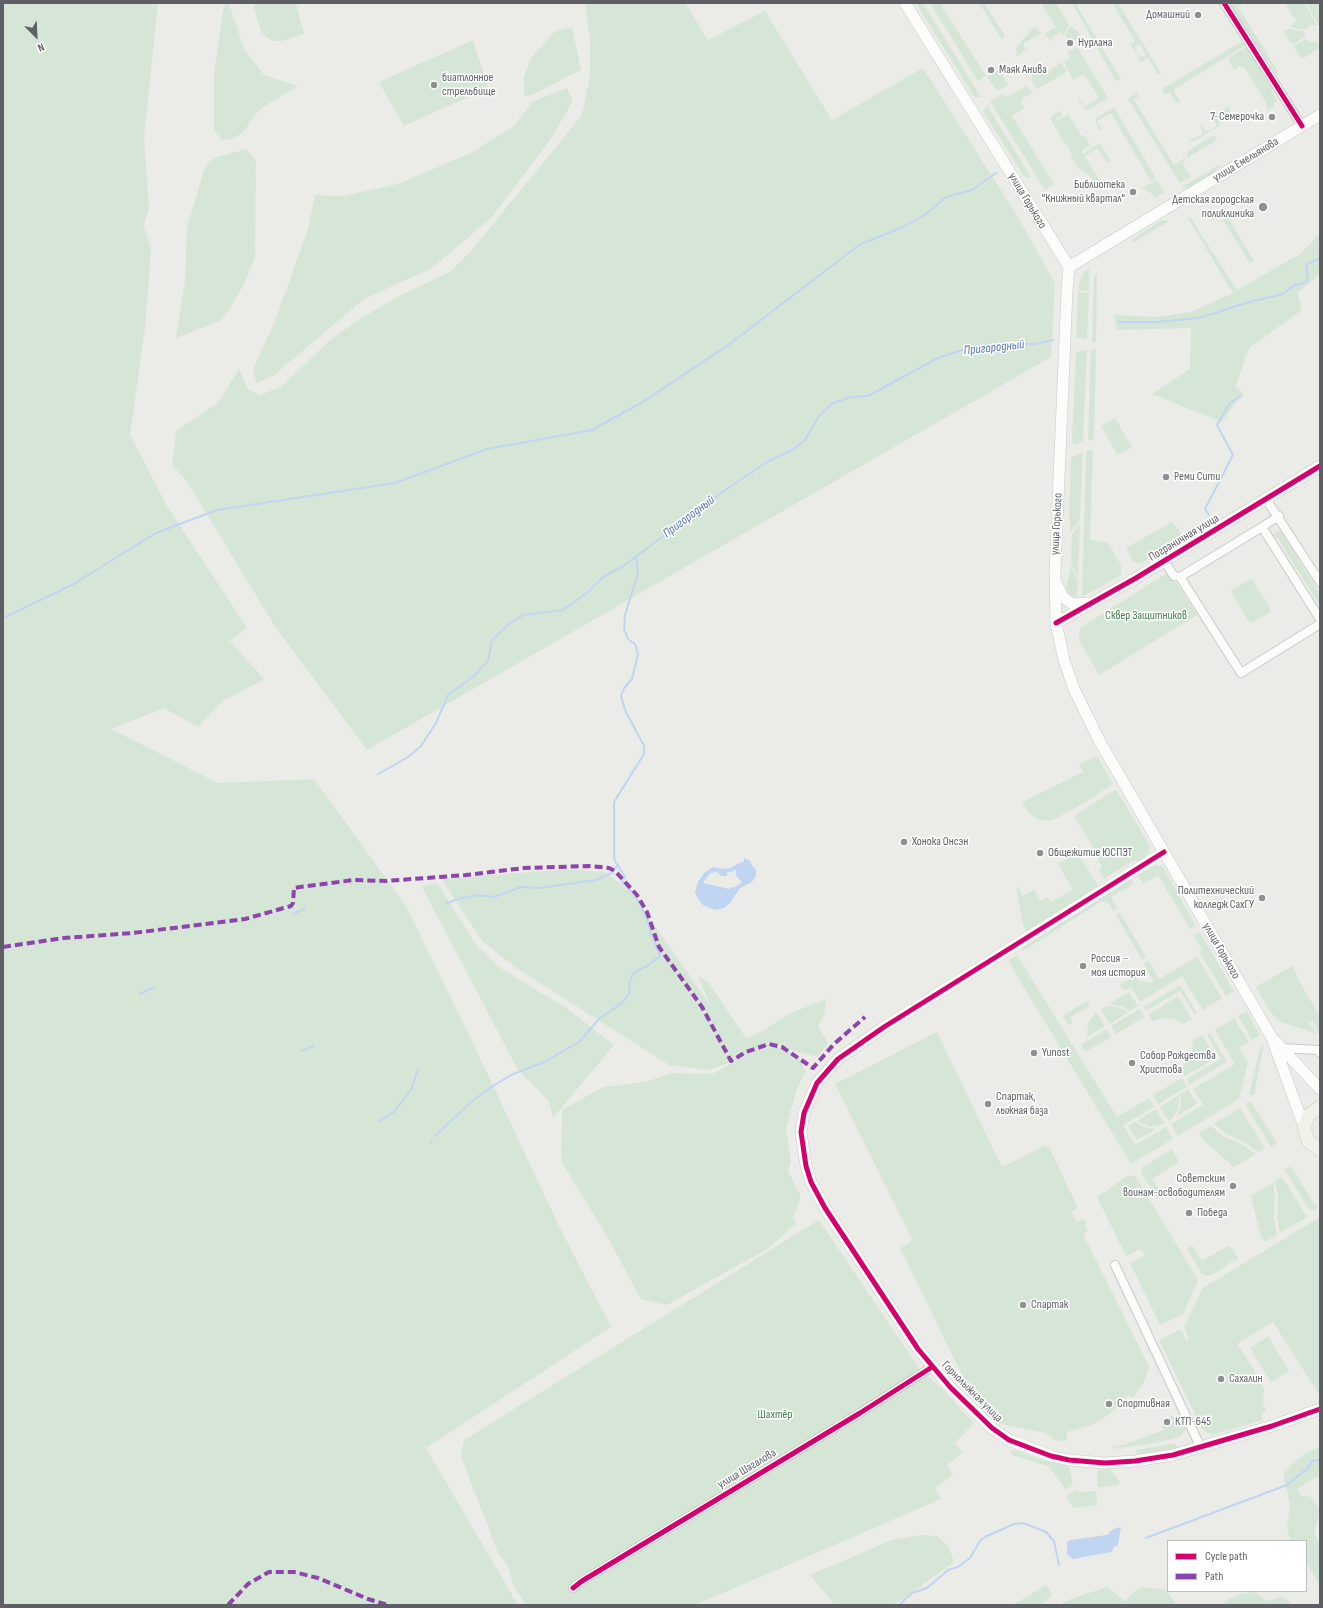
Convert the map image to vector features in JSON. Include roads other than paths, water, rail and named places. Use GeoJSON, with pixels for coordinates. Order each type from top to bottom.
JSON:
{"type":"FeatureCollection","features":[{"type":"Feature","properties":{"kind":"main road","name":"улица Горького"},"geometry":{"type":"LineString","coordinates":[[904,3],[1069,267],[1055,583],[1056,623],[1064,660],[1074,689],[1100,742],[1272,1038],[1304,1127]]}},
{"type":"Feature","properties":{"kind":"main road","name":"улица Емельянова"},"geometry":{"type":"LineString","coordinates":[[1069,267],[1320,115]]}},
{"type":"Feature","properties":{"kind":"main road","name":"Пограничная улица"},"geometry":{"type":"LineString","coordinates":[[1056,623],[1095,602],[1164,561],[1320,466]]}},
{"type":"Feature","properties":{"kind":"main road"},"geometry":{"type":"LineString","coordinates":[[1055,583],[1063,597],[1073,604],[1095,602]]}},
{"type":"Feature","properties":{"kind":"main road","name":"Пограничная улица"},"geometry":{"type":"LineString","coordinates":[[1060,636],[1068,624],[1095,602]]}},
{"type":"Feature","properties":{"kind":"main road","name":"Горнолыжная улица"},"geometry":{"type":"LineString","coordinates":[[1164,852],[884,1027],[838,1059],[824,1073],[811,1095],[804,1113],[801,1132],[806,1166],[811,1182],[824,1208],[886,1303],[932,1367],[992,1428],[1009,1440],[1051,1456],[1106,1463],[1152,1459],[1272,1426],[1320,1409]]}},
{"type":"Feature","properties":{"kind":"main road","name":"улица Горького"},"geometry":{"type":"LineString","coordinates":[[1272,1038],[1320,1089]]}},
{"type":"Feature","properties":{"kind":"main road"},"geometry":{"type":"LineString","coordinates":[[1318,1150],[1308,1141],[1304,1127],[1309,1115],[1320,1107]]}},
{"type":"Feature","properties":{"kind":"street"},"geometry":{"type":"LineString","coordinates":[[1224,3],[1302,126]]}},
{"type":"Feature","properties":{"kind":"street"},"geometry":{"type":"LineString","coordinates":[[1266,499],[1279,516],[1320,582]]}},
{"type":"Feature","properties":{"kind":"street"},"geometry":{"type":"LineString","coordinates":[[1164,561],[1174,576],[1180,577],[1279,516]]}},
{"type":"Feature","properties":{"kind":"street"},"geometry":{"type":"LineString","coordinates":[[1262,527],[1320,619]]}},
{"type":"Feature","properties":{"kind":"street"},"geometry":{"type":"LineString","coordinates":[[1180,577],[1241,673],[1320,624]]}},
{"type":"Feature","properties":{"kind":"street"},"geometry":{"type":"LineString","coordinates":[[1282,1048],[1318,1050],[1320,1053]]}},
{"type":"Feature","properties":{"kind":"street"},"geometry":{"type":"LineString","coordinates":[[1115,1265],[1200,1446]]}},
{"type":"Feature","properties":{"kind":"street","name":"улица Шагалова"},"geometry":{"type":"LineString","coordinates":[[573,1588],[582,1580],[860,1413],[932,1367]]}},
{"type":"Feature","properties":{"kind":"water"},"geometry":{"type":"Polygon","coordinates":[[[744,858],[751,861],[750,863],[756,870],[756,876],[752,882],[740,888],[730,903],[724,908],[715,910],[703,905],[695,892],[698,882],[705,872],[713,867],[722,869],[730,868],[744,861],[744,858]],[[736,870],[727,873],[727,876],[721,876],[717,872],[710,873],[703,883],[729,889],[732,886],[733,888],[742,882],[736,876],[736,870]]]}},
{"type":"Feature","properties":{"kind":"water"},"geometry":{"type":"Polygon","coordinates":[[[1121,1527],[1118,1545],[1114,1547],[1111,1552],[1073,1559],[1067,1554],[1067,1542],[1071,1540],[1107,1535],[1113,1529],[1121,1527]]]}},
{"type":"Feature","properties":{"kind":"waterway"},"geometry":{"type":"LineString","coordinates":[[3,618],[72,585],[156,533],[217,510],[395,483],[487,449],[592,430],[641,403],[731,343],[859,245],[903,227],[926,214],[946,197],[972,190],[996,173]]}},
{"type":"Feature","properties":{"kind":"waterway","name":"Пригородный"},"geometry":{"type":"LineString","coordinates":[[1119,322],[1157,322],[1199,318],[1249,302],[1283,294],[1293,286],[1306,282],[1308,279],[1306,265],[1320,258]]}},
{"type":"Feature","properties":{"kind":"waterway","name":"Пригородный"},"geometry":{"type":"LineString","coordinates":[[378,774],[408,757],[421,746],[436,723],[448,695],[474,676],[488,661],[492,640],[509,624],[523,615],[563,610],[587,593],[603,577],[622,567],[721,493],[767,462],[794,449],[805,440],[819,416],[833,403],[851,397],[868,396],[938,358],[968,348],[1002,344],[1034,344],[1054,340]]}},
{"type":"Feature","properties":{"kind":"waterway"},"geometry":{"type":"LineString","coordinates":[[1209,515],[1205,509],[1233,455],[1217,425],[1229,404],[1240,396]]}},
{"type":"Feature","properties":{"kind":"waterway"},"geometry":{"type":"LineString","coordinates":[[435,1136],[472,1101],[493,1086],[511,1075],[544,1062],[579,1042],[600,1018],[621,1004],[626,998],[630,992],[629,984],[633,973],[647,966],[660,956],[647,919],[632,892],[622,882],[625,877],[615,861],[614,856],[614,802],[644,754],[644,746],[625,710],[621,696],[624,688],[632,679],[638,654],[635,644],[628,639],[624,629],[625,615],[638,574],[636,556]]}},
{"type":"Feature","properties":{"kind":"waterway"},"geometry":{"type":"LineString","coordinates":[[445,904],[458,899],[478,895],[494,897],[521,887],[539,888],[596,880],[612,873],[618,865]]}},
{"type":"Feature","properties":{"kind":"waterway"},"geometry":{"type":"LineString","coordinates":[[295,913],[305,909]]}},
{"type":"Feature","properties":{"kind":"waterway"},"geometry":{"type":"LineString","coordinates":[[140,994],[154,987]]}},
{"type":"Feature","properties":{"kind":"waterway"},"geometry":{"type":"LineString","coordinates":[[302,1051],[313,1046]]}},
{"type":"Feature","properties":{"kind":"waterway"},"geometry":{"type":"LineString","coordinates":[[379,1121],[394,1112],[412,1088],[417,1071]]}},
{"type":"Feature","properties":{"kind":"waterway"},"geometry":{"type":"LineString","coordinates":[[1146,1538],[1287,1485],[1309,1467],[1312,1461],[1320,1460]]}},
{"type":"Feature","properties":{"kind":"waterway"},"geometry":{"type":"LineString","coordinates":[[899,1605],[912,1593],[927,1588],[948,1570],[958,1567],[970,1558],[980,1541],[985,1537],[1014,1524],[1023,1523],[1046,1532],[1054,1541],[1059,1565]]}},
{"type":"Feature","properties":{"kind":"place","name":"Домашний"},"geometry":{"type":"Point","coordinates":[1198,15]}},
{"type":"Feature","properties":{"kind":"place","name":"Нурлана"},"geometry":{"type":"Point","coordinates":[1070,43]}},
{"type":"Feature","properties":{"kind":"place","name":"Маяк Анива"},"geometry":{"type":"Point","coordinates":[991,70]}},
{"type":"Feature","properties":{"kind":"place","name":"биатлонное стрельбище"},"geometry":{"type":"Point","coordinates":[434,85]}},
{"type":"Feature","properties":{"kind":"place","name":"7-Семерочка"},"geometry":{"type":"Point","coordinates":[1272,117]}},
{"type":"Feature","properties":{"kind":"place","name":"Библиотека \"Книжный квартал\""},"geometry":{"type":"Point","coordinates":[1133,192]}},
{"type":"Feature","properties":{"kind":"place","name":"Детская городская поликлиника"},"geometry":{"type":"Point","coordinates":[1263,207]}},
{"type":"Feature","properties":{"kind":"place","name":"Реми Сити"},"geometry":{"type":"Point","coordinates":[1166,477]}},
{"type":"Feature","properties":{"kind":"place","name":"Хонока Онсэн"},"geometry":{"type":"Point","coordinates":[904,842]}},
{"type":"Feature","properties":{"kind":"place","name":"Общежитие ЮСПЭТ"},"geometry":{"type":"Point","coordinates":[1040,853]}},
{"type":"Feature","properties":{"kind":"place","name":"Политехнический колледж СахГУ"},"geometry":{"type":"Point","coordinates":[1262,898]}},
{"type":"Feature","properties":{"kind":"place","name":"Россия – моя история"},"geometry":{"type":"Point","coordinates":[1083,966]}},
{"type":"Feature","properties":{"kind":"place","name":"Yunost"},"geometry":{"type":"Point","coordinates":[1034,1053]}},
{"type":"Feature","properties":{"kind":"place","name":"Собор Рождества Христова"},"geometry":{"type":"Point","coordinates":[1132,1063]}},
{"type":"Feature","properties":{"kind":"place","name":"Спартак, лыжная база"},"geometry":{"type":"Point","coordinates":[988,1104]}},
{"type":"Feature","properties":{"kind":"place","name":"Советским воинам-освободителям"},"geometry":{"type":"Point","coordinates":[1233,1186]}},
{"type":"Feature","properties":{"kind":"place","name":"Победа"},"geometry":{"type":"Point","coordinates":[1189,1213]}},
{"type":"Feature","properties":{"kind":"place","name":"Спартак"},"geometry":{"type":"Point","coordinates":[1023,1305]}},
{"type":"Feature","properties":{"kind":"place","name":"Сахалин"},"geometry":{"type":"Point","coordinates":[1221,1379]}},
{"type":"Feature","properties":{"kind":"place","name":"Спортивная"},"geometry":{"type":"Point","coordinates":[1109,1404]}},
{"type":"Feature","properties":{"kind":"place","name":"КТП-645"},"geometry":{"type":"Point","coordinates":[1167,1422]}},
{"type":"Feature","properties":{"kind":"park label","name":"Сквер Защитников"},"geometry":{"type":"Point","coordinates":[1146,616]}},
{"type":"Feature","properties":{"kind":"park label","name":"Шахтёр"},"geometry":{"type":"Point","coordinates":[775,1415]}}]}
